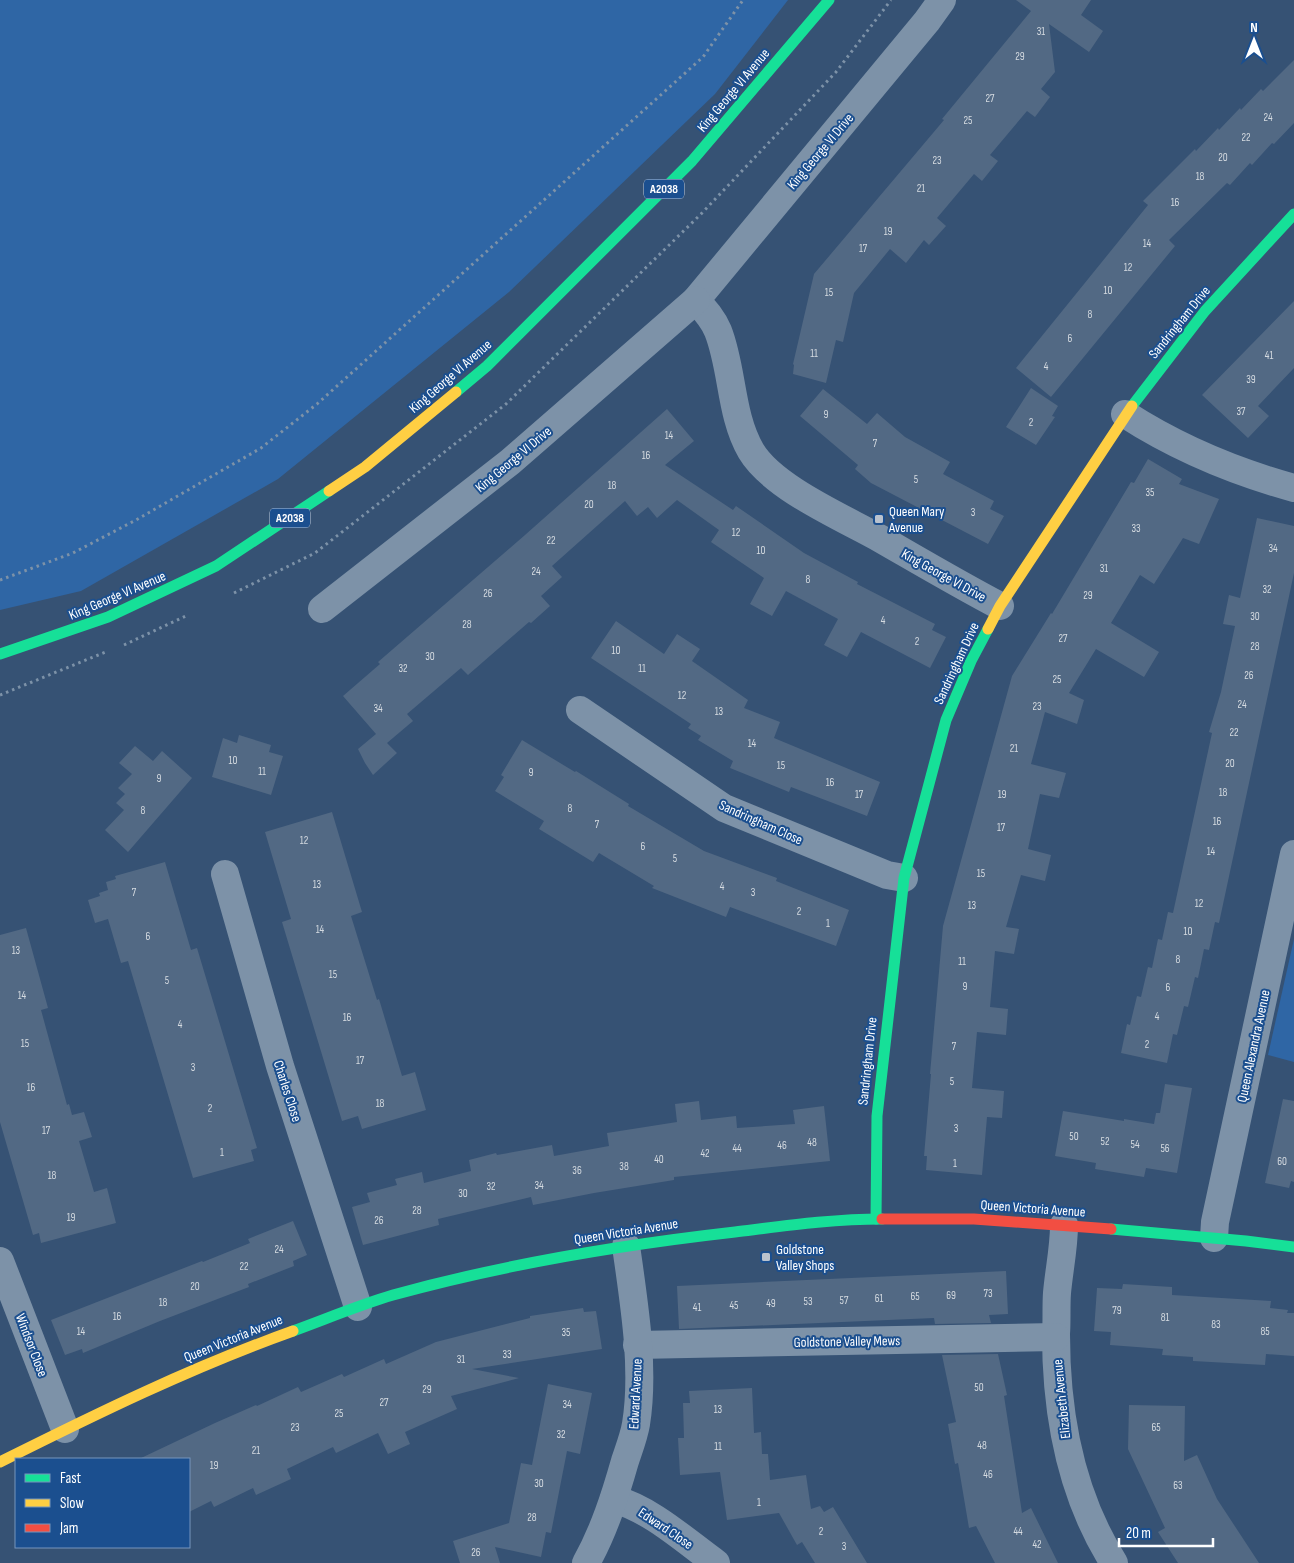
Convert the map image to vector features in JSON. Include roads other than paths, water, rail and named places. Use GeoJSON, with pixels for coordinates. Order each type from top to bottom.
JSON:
{"type":"FeatureCollection","features":[{"type":"Feature","properties":{"kind":"street","name":"King George VI Avenue"},"geometry":{"type":"LineString","coordinates":[[0,654],[100,620],[216,566],[365,467],[487,366],[692,161],[830,0]]}},
{"type":"Feature","properties":{"kind":"street","name":"King George VI Drive"},"geometry":{"type":"LineString","coordinates":[[322,609],[510,462],[696,300],[928,21],[942,0]]}},
{"type":"Feature","properties":{"kind":"street","name":"Sandringham Drive"},"geometry":{"type":"LineString","coordinates":[[876,1219],[877,1116],[904,878],[946,720],[971,661],[1000,606],[1125,414],[1205,312],[1294,214]]}},
{"type":"Feature","properties":{"kind":"street","name":"King George VI Drive"},"geometry":{"type":"LineString","coordinates":[[696,300],[709,314],[717,330],[724,348],[739,422],[750,450],[761,465],[777,479],[808,500],[1000,606]]}},
{"type":"Feature","properties":{"kind":"street"},"geometry":{"type":"LineString","coordinates":[[1125,414],[1207,457],[1243,472],[1294,488]]}},
{"type":"Feature","properties":{"kind":"street","name":"Sandringham Close"},"geometry":{"type":"LineString","coordinates":[[580,710],[724,808],[887,875],[904,878]]}},
{"type":"Feature","properties":{"kind":"street","name":"Queen Alexandra Avenue"},"geometry":{"type":"LineString","coordinates":[[1214,1238],[1217,1212],[1292,869]]}},
{"type":"Feature","properties":{"kind":"street","name":"Charles Close"},"geometry":{"type":"LineString","coordinates":[[224,874],[280,1066],[358,1307]]}},
{"type":"Feature","properties":{"kind":"street","name":"Queen Victoria Avenue"},"geometry":{"type":"LineString","coordinates":[[0,1462],[127,1399],[240,1350],[358,1307],[391,1296],[460,1278],[560,1257],[626,1246],[750,1230],[876,1219],[974,1219],[1214,1238],[1294,1248]]}},
{"type":"Feature","properties":{"kind":"street","name":"Elizabeth Avenue"},"geometry":{"type":"LineString","coordinates":[[1064,1225],[1064,1240],[1057,1294],[1056,1368],[1058,1400],[1070,1462],[1081,1495],[1114,1563]]}},
{"type":"Feature","properties":{"kind":"street","name":"Edward Avenue"},"geometry":{"type":"LineString","coordinates":[[586,1563],[595,1547],[614,1499],[636,1425],[638,1345],[626,1246]]}},
{"type":"Feature","properties":{"kind":"street","name":"Windsor Close"},"geometry":{"type":"LineString","coordinates":[[0,1261],[65,1429]]}},
{"type":"Feature","properties":{"kind":"street","name":"Goldstone Valley Mews"},"geometry":{"type":"LineString","coordinates":[[638,1345],[1056,1337]]}},
{"type":"Feature","properties":{"kind":"street","name":"Edward Close"},"geometry":{"type":"LineString","coordinates":[[614,1499],[627,1503],[651,1516],[716,1563]]}},
{"type":"Feature","properties":{"kind":"place","name":"Queen Mary Avenue"},"geometry":{"type":"Point","coordinates":[879,519]}},
{"type":"Feature","properties":{"kind":"place","name":"Goldstone Valley Shops"},"geometry":{"type":"Point","coordinates":[766,1257]}}]}
